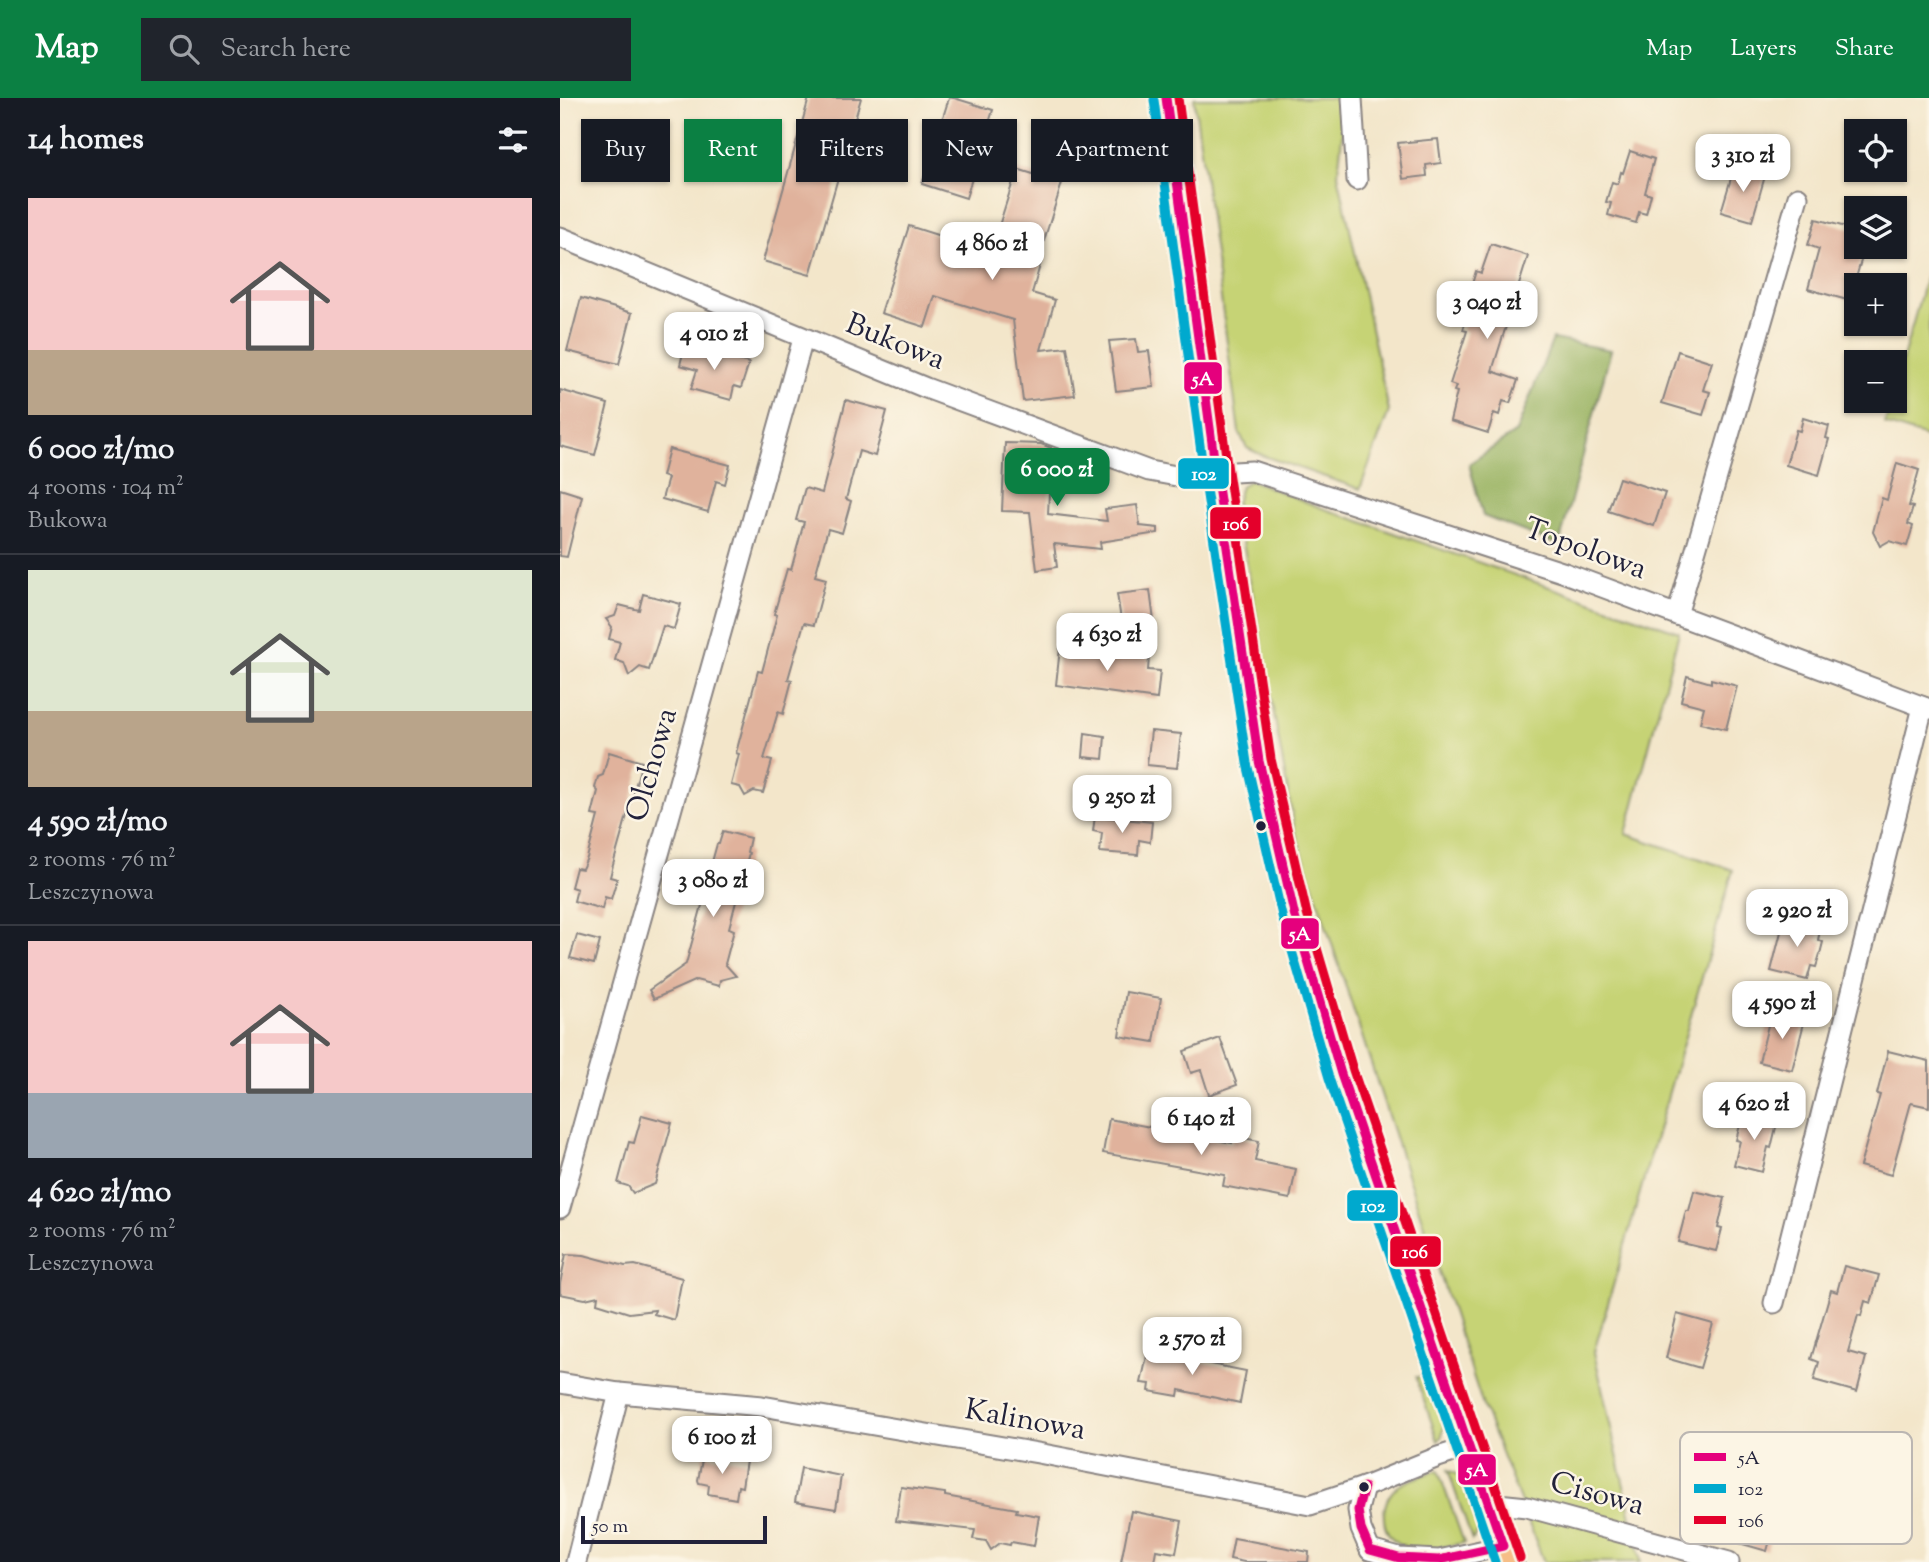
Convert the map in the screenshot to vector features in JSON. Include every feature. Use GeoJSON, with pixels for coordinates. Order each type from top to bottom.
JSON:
{"type":"FeatureCollection","features":[{"type":"Feature","properties":{"kind":"main road"},"geometry":{"type":"LineString","coordinates":[[1166,98],[1216,473],[1259,761],[1295,917],[1341,1074],[1505,1554]]}},
{"type":"Feature","properties":{"kind":"street"},"geometry":{"type":"LineString","coordinates":[[1352,98],[1357,180]]}},
{"type":"Feature","properties":{"kind":"street"},"geometry":{"type":"LineString","coordinates":[[1677,615],[1798,197]]}},
{"type":"Feature","properties":{"kind":"street","name":"Bukowa"},"geometry":{"type":"LineString","coordinates":[[560,237],[926,388],[1149,471],[1194,479],[1216,473]]}},
{"type":"Feature","properties":{"kind":"street","name":"Olchowa"},"geometry":{"type":"LineString","coordinates":[[560,1208],[803,339]]}},
{"type":"Feature","properties":{"kind":"street","name":"Topolowa"},"geometry":{"type":"LineString","coordinates":[[1216,473],[1252,471],[1562,572],[1926,708]]}},
{"type":"Feature","properties":{"kind":"street"},"geometry":{"type":"LineString","coordinates":[[1773,1303],[1926,708]]}},
{"type":"Feature","properties":{"kind":"street","name":"Kalinowa"},"geometry":{"type":"LineString","coordinates":[[560,1384],[619,1394],[762,1406],[1038,1452],[1310,1505],[1469,1447]]}},
{"type":"Feature","properties":{"kind":"street"},"geometry":{"type":"LineString","coordinates":[[576,1562],[619,1394]]}},
{"type":"Feature","properties":{"kind":"street"},"geometry":{"type":"LineString","coordinates":[[1364,1487],[1358,1510],[1367,1556],[1439,1559],[1473,1553],[1505,1554]]}},
{"type":"Feature","properties":{"kind":"street","name":"Cisowa"},"geometry":{"type":"LineString","coordinates":[[1488,1503],[1527,1507],[1729,1562]]}},
{"type":"Feature","properties":{"kind":"green space"},"geometry":{"type":"Polygon","coordinates":[[[1194,98],[1346,98],[1338,174],[1389,411],[1360,489],[1247,448],[1239,432],[1194,98]]]}},
{"type":"Feature","properties":{"kind":"green space"},"geometry":{"type":"Polygon","coordinates":[[[1929,266],[1929,438],[1885,424],[1888,413],[1907,413],[1905,350],[1929,266]]]}},
{"type":"Feature","properties":{"kind":"green space"},"geometry":{"type":"Polygon","coordinates":[[[1553,339],[1611,350],[1559,545],[1483,516],[1469,464],[1516,432],[1553,339]]]}},
{"type":"Feature","properties":{"kind":"green space"},"geometry":{"type":"Polygon","coordinates":[[[1250,480],[1319,507],[1679,632],[1626,834],[1733,870],[1594,1352],[1641,1562],[1544,1562],[1483,1406],[1295,831],[1236,503],[1241,486],[1250,480]]]}},
{"type":"Feature","properties":{"kind":"green space"},"geometry":{"type":"Polygon","coordinates":[[[1416,1377],[1432,1383],[1445,1424],[1438,1441],[1416,1377]]]}},
{"type":"Feature","properties":{"kind":"green space"},"geometry":{"type":"Polygon","coordinates":[[[1438,1470],[1464,1543],[1426,1549],[1411,1548],[1396,1542],[1386,1528],[1384,1519],[1384,1510],[1391,1494],[1401,1484],[1438,1470]]]}},
{"type":"Feature","properties":{"kind":"green space"},"geometry":{"type":"Polygon","coordinates":[[[1448,1470],[1463,1478],[1481,1529],[1472,1540],[1448,1470]]]}},
{"type":"Feature","properties":{"kind":"building"},"geometry":{"type":"Polygon","coordinates":[[[809,98],[861,98],[855,119],[803,119],[809,98]]]}},
{"type":"Feature","properties":{"kind":"building"},"geometry":{"type":"Polygon","coordinates":[[[949,98],[993,110],[990,119],[942,119],[949,98]]]}},
{"type":"Feature","properties":{"kind":"building"},"geometry":{"type":"Polygon","coordinates":[[[1438,139],[1441,163],[1426,165],[1427,176],[1403,179],[1398,143],[1438,139]]]}},
{"type":"Feature","properties":{"kind":"building"},"geometry":{"type":"Polygon","coordinates":[[[796,144],[796,182],[837,182],[810,275],[763,261],[796,144]]]}},
{"type":"Feature","properties":{"kind":"building"},"geometry":{"type":"Polygon","coordinates":[[[1630,151],[1654,159],[1645,193],[1651,195],[1646,214],[1639,212],[1636,223],[1608,215],[1611,203],[1606,202],[1612,182],[1618,184],[1630,151]]]}},
{"type":"Feature","properties":{"kind":"building"},"geometry":{"type":"Polygon","coordinates":[[[1734,168],[1765,176],[1752,221],[1721,212],[1734,168]]]}},
{"type":"Feature","properties":{"kind":"building"},"geometry":{"type":"Polygon","coordinates":[[[1017,169],[1031,173],[1031,182],[1062,183],[1042,247],[1043,255],[1032,293],[1055,300],[1041,350],[1067,347],[1075,395],[1023,401],[1013,320],[935,296],[925,327],[881,313],[909,226],[981,249],[987,229],[997,232],[1013,182],[1017,182],[1017,169]]]}},
{"type":"Feature","properties":{"kind":"building"},"geometry":{"type":"Polygon","coordinates":[[[923,182],[971,182],[966,198],[923,182]]]}},
{"type":"Feature","properties":{"kind":"building"},"geometry":{"type":"Polygon","coordinates":[[[1816,219],[1844,227],[1844,259],[1861,259],[1857,273],[1844,273],[1844,299],[1808,289],[1819,249],[1808,245],[1816,219]]]}},
{"type":"Feature","properties":{"kind":"building"},"geometry":{"type":"Polygon","coordinates":[[[1491,244],[1528,256],[1492,371],[1518,380],[1510,403],[1503,401],[1499,415],[1494,413],[1488,433],[1450,421],[1457,392],[1454,391],[1456,386],[1450,384],[1467,331],[1463,330],[1472,301],[1467,300],[1476,271],[1481,273],[1491,244]]]}},
{"type":"Feature","properties":{"kind":"building"},"geometry":{"type":"Polygon","coordinates":[[[581,298],[632,313],[619,364],[567,351],[581,298]]]}},
{"type":"Feature","properties":{"kind":"building"},"geometry":{"type":"Polygon","coordinates":[[[1136,339],[1138,352],[1149,351],[1154,387],[1116,391],[1109,341],[1136,339]]]}},
{"type":"Feature","properties":{"kind":"building"},"geometry":{"type":"Polygon","coordinates":[[[685,345],[749,363],[741,388],[734,386],[731,400],[691,389],[697,370],[680,365],[685,345]]]}},
{"type":"Feature","properties":{"kind":"building"},"geometry":{"type":"Polygon","coordinates":[[[1678,351],[1712,362],[1703,390],[1710,392],[1703,415],[1662,403],[1678,351]]]}},
{"type":"Feature","properties":{"kind":"building"},"geometry":{"type":"Polygon","coordinates":[[[560,390],[608,404],[595,455],[560,446],[560,390]]]}},
{"type":"Feature","properties":{"kind":"building"},"geometry":{"type":"Polygon","coordinates":[[[846,400],[887,411],[875,456],[859,451],[846,499],[851,501],[842,533],[828,529],[815,576],[826,579],[814,625],[804,623],[788,679],[792,680],[783,714],[778,712],[764,759],[772,761],[763,793],[754,791],[745,796],[740,787],[731,785],[739,754],[736,753],[758,671],[762,672],[787,569],[791,570],[804,522],[796,520],[805,488],[822,493],[846,400]]]}},
{"type":"Feature","properties":{"kind":"building"},"geometry":{"type":"Polygon","coordinates":[[[1803,418],[1829,426],[1826,438],[1829,439],[1819,475],[1786,465],[1796,430],[1800,431],[1803,418]]]}},
{"type":"Feature","properties":{"kind":"building"},"geometry":{"type":"Polygon","coordinates":[[[1005,443],[1041,444],[1051,448],[1048,514],[1107,521],[1105,509],[1137,505],[1140,526],[1158,528],[1158,533],[1100,542],[1101,549],[1054,544],[1057,567],[1037,570],[1030,512],[1002,511],[1005,443]]]}},
{"type":"Feature","properties":{"kind":"building"},"geometry":{"type":"Polygon","coordinates":[[[669,449],[730,465],[725,484],[716,481],[708,512],[662,499],[668,478],[662,476],[669,449]]]}},
{"type":"Feature","properties":{"kind":"building"},"geometry":{"type":"Polygon","coordinates":[[[1897,463],[1919,470],[1909,506],[1913,507],[1908,524],[1913,526],[1907,546],[1889,541],[1880,546],[1873,532],[1882,498],[1887,500],[1897,463]]]}},
{"type":"Feature","properties":{"kind":"building"},"geometry":{"type":"Polygon","coordinates":[[[1619,478],[1665,493],[1654,526],[1608,511],[1619,478]]]}},
{"type":"Feature","properties":{"kind":"building"},"geometry":{"type":"Polygon","coordinates":[[[560,489],[582,496],[567,557],[560,556],[560,489]]]}},
{"type":"Feature","properties":{"kind":"building"},"geometry":{"type":"Polygon","coordinates":[[[1150,590],[1154,621],[1122,626],[1117,594],[1150,590]]]}},
{"type":"Feature","properties":{"kind":"building"},"geometry":{"type":"Polygon","coordinates":[[[643,594],[681,604],[674,629],[663,626],[649,670],[640,667],[629,676],[624,663],[615,660],[620,642],[609,639],[612,627],[606,619],[615,616],[619,605],[639,610],[643,594]]]}},
{"type":"Feature","properties":{"kind":"building"},"geometry":{"type":"Polygon","coordinates":[[[1060,648],[1149,658],[1148,670],[1160,671],[1157,699],[1056,685],[1060,648]]]}},
{"type":"Feature","properties":{"kind":"building"},"geometry":{"type":"Polygon","coordinates":[[[1687,676],[1711,683],[1711,679],[1737,686],[1726,729],[1700,723],[1704,707],[1681,701],[1687,676]]]}},
{"type":"Feature","properties":{"kind":"building"},"geometry":{"type":"Polygon","coordinates":[[[1151,731],[1181,734],[1177,768],[1147,765],[1151,731]]]}},
{"type":"Feature","properties":{"kind":"building"},"geometry":{"type":"Polygon","coordinates":[[[1085,733],[1105,736],[1103,759],[1083,757],[1085,733]]]}},
{"type":"Feature","properties":{"kind":"building"},"geometry":{"type":"Polygon","coordinates":[[[609,752],[642,762],[610,877],[617,879],[611,899],[605,897],[602,909],[574,901],[577,889],[571,887],[576,868],[582,869],[587,858],[598,816],[592,815],[598,791],[595,788],[598,777],[603,775],[609,752]]]}},
{"type":"Feature","properties":{"kind":"building"},"geometry":{"type":"Polygon","coordinates":[[[1095,816],[1152,822],[1150,842],[1139,840],[1138,855],[1100,852],[1102,833],[1093,831],[1095,816]]]}},
{"type":"Feature","properties":{"kind":"building"},"geometry":{"type":"Polygon","coordinates":[[[723,831],[750,838],[749,853],[729,928],[734,930],[725,964],[736,976],[720,980],[719,986],[696,980],[654,999],[649,990],[686,964],[705,887],[723,831]]]}},
{"type":"Feature","properties":{"kind":"building"},"geometry":{"type":"Polygon","coordinates":[[[1785,916],[1821,926],[1818,940],[1823,942],[1820,954],[1816,967],[1811,966],[1807,980],[1771,971],[1785,916]]]}},
{"type":"Feature","properties":{"kind":"building"},"geometry":{"type":"Polygon","coordinates":[[[577,935],[600,941],[594,964],[570,958],[577,935]]]}},
{"type":"Feature","properties":{"kind":"building"},"geometry":{"type":"Polygon","coordinates":[[[1126,992],[1161,998],[1154,1042],[1119,1036],[1126,992]]]}},
{"type":"Feature","properties":{"kind":"building"},"geometry":{"type":"Polygon","coordinates":[[[1774,1011],[1805,1019],[1792,1070],[1759,1062],[1774,1011]]]}},
{"type":"Feature","properties":{"kind":"building"},"geometry":{"type":"Polygon","coordinates":[[[1220,1038],[1237,1085],[1209,1095],[1201,1070],[1191,1073],[1184,1051],[1220,1038]]]}},
{"type":"Feature","properties":{"kind":"building"},"geometry":{"type":"Polygon","coordinates":[[[1888,1051],[1929,1061],[1929,1107],[1911,1103],[1891,1175],[1860,1166],[1880,1095],[1877,1094],[1888,1051]]]}},
{"type":"Feature","properties":{"kind":"building"},"geometry":{"type":"Polygon","coordinates":[[[1743,1114],[1777,1123],[1762,1172],[1734,1165],[1740,1141],[1736,1140],[1743,1114]]]}},
{"type":"Feature","properties":{"kind":"building"},"geometry":{"type":"Polygon","coordinates":[[[642,1115],[672,1123],[655,1184],[633,1193],[628,1186],[618,1183],[629,1142],[634,1143],[642,1115]]]}},
{"type":"Feature","properties":{"kind":"building"},"geometry":{"type":"Polygon","coordinates":[[[1109,1119],[1232,1143],[1233,1136],[1259,1141],[1255,1161],[1296,1169],[1290,1199],[1223,1186],[1225,1175],[1103,1153],[1109,1119]]]}},
{"type":"Feature","properties":{"kind":"building"},"geometry":{"type":"Polygon","coordinates":[[[1694,1191],[1725,1198],[1718,1228],[1722,1229],[1716,1251],[1678,1242],[1694,1191]]]}},
{"type":"Feature","properties":{"kind":"building"},"geometry":{"type":"Polygon","coordinates":[[[566,1254],[584,1255],[625,1266],[635,1265],[682,1278],[674,1320],[654,1314],[655,1310],[629,1313],[597,1303],[598,1296],[585,1299],[560,1294],[566,1254]]]}},
{"type":"Feature","properties":{"kind":"building"},"geometry":{"type":"Polygon","coordinates":[[[1844,1266],[1879,1275],[1871,1303],[1865,1301],[1861,1316],[1858,1315],[1848,1352],[1866,1357],[1857,1392],[1814,1380],[1819,1362],[1811,1359],[1831,1290],[1837,1292],[1844,1266]]]}},
{"type":"Feature","properties":{"kind":"building"},"geometry":{"type":"Polygon","coordinates":[[[1677,1314],[1713,1324],[1700,1368],[1666,1358],[1677,1314]]]}},
{"type":"Feature","properties":{"kind":"building"},"geometry":{"type":"Polygon","coordinates":[[[1157,1348],[1187,1354],[1185,1359],[1246,1371],[1240,1403],[1179,1390],[1178,1396],[1149,1391],[1150,1384],[1141,1383],[1147,1356],[1156,1357],[1157,1348]]]}},
{"type":"Feature","properties":{"kind":"building"},"geometry":{"type":"Polygon","coordinates":[[[703,1455],[746,1461],[742,1487],[738,1486],[736,1499],[708,1494],[709,1485],[699,1483],[703,1455]]]}},
{"type":"Feature","properties":{"kind":"building"},"geometry":{"type":"Polygon","coordinates":[[[801,1468],[841,1476],[836,1509],[795,1502],[801,1468]]]}},
{"type":"Feature","properties":{"kind":"building"},"geometry":{"type":"Polygon","coordinates":[[[901,1487],[945,1493],[945,1496],[1017,1509],[1016,1512],[1039,1516],[1034,1546],[1000,1543],[991,1550],[986,1541],[973,1539],[975,1530],[896,1521],[901,1487]]]}},
{"type":"Feature","properties":{"kind":"building"},"geometry":{"type":"Polygon","coordinates":[[[1131,1511],[1182,1521],[1176,1553],[1156,1550],[1154,1562],[1121,1562],[1131,1511]]]}},
{"type":"Feature","properties":{"kind":"building"},"geometry":{"type":"Polygon","coordinates":[[[1234,1538],[1309,1552],[1308,1562],[1244,1562],[1230,1559],[1234,1538]]]}},
{"type":"Feature","properties":{"kind":"building"},"geometry":{"type":"Polygon","coordinates":[[[1742,1544],[1769,1544],[1767,1551],[1742,1544]]]}},
{"type":"Feature","properties":{"kind":"transit line","name":"5A"},"geometry":{"type":"LineString","coordinates":[[1166,98],[1216,473],[1259,761],[1295,917],[1341,1074],[1503,1546],[1439,1560],[1399,1558],[1370,1550],[1361,1529],[1358,1510],[1364,1487]]}},
{"type":"Feature","properties":{"kind":"transit line","name":"106"},"geometry":{"type":"LineString","coordinates":[[1178,98],[1228,471],[1271,759],[1307,914],[1353,1070],[1520,1558]]}},
{"type":"Feature","properties":{"kind":"transit line","name":"102"},"geometry":{"type":"LineString","coordinates":[[1154,100],[1204,475],[1247,763],[1283,920],[1329,1078],[1495,1562]]}}]}
